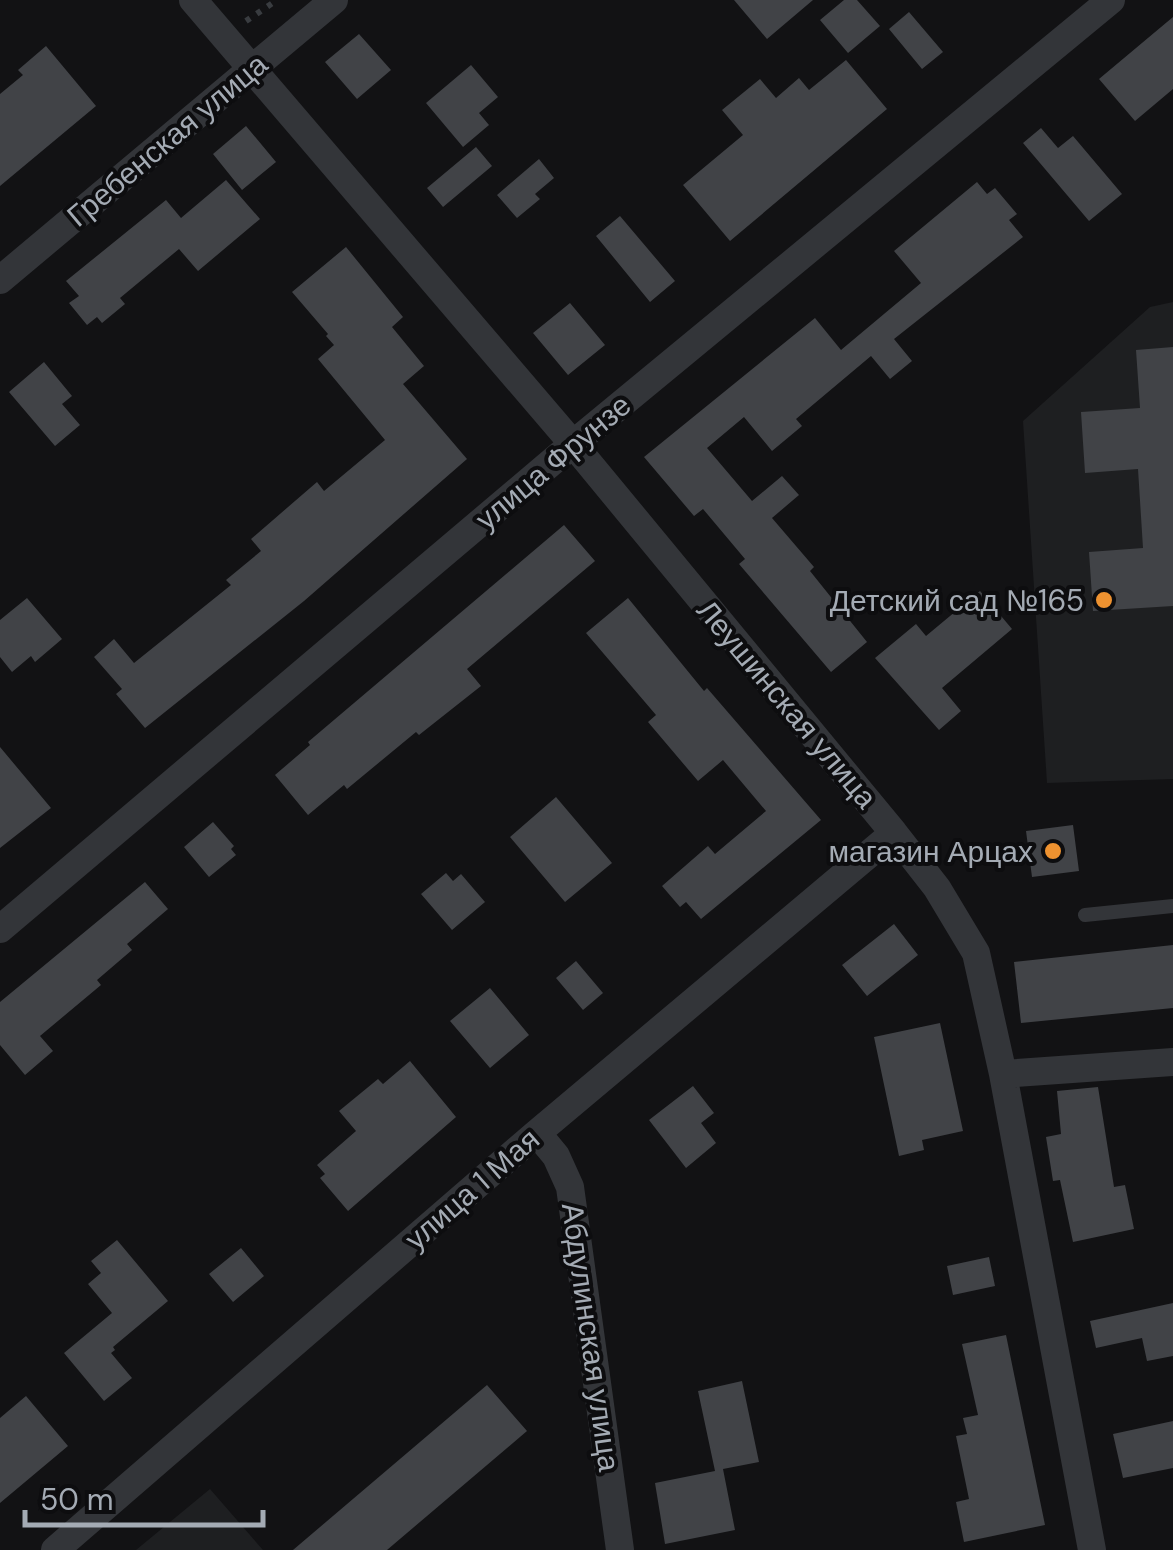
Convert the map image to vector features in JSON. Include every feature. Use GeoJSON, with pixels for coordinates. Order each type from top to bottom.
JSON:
{"type":"FeatureCollection","features":[{"type":"Feature","properties":{"kind":"street","name":"Леушинская улица"},"geometry":{"type":"LineString","coordinates":[[193,0],[573,444],[894,833],[937,888],[976,954],[1004,1074],[1092,1550]]}},
{"type":"Feature","properties":{"kind":"street","name":"Гребенская улица"},"geometry":{"type":"LineString","coordinates":[[0,280],[334,0]]}},
{"type":"Feature","properties":{"kind":"street","name":"улица Фрунзе"},"geometry":{"type":"LineString","coordinates":[[0,929],[573,444],[1111,0]]}},
{"type":"Feature","properties":{"kind":"street","name":"улица 1 Мая"},"geometry":{"type":"LineString","coordinates":[[55,1550],[536,1133],[894,833]]}},
{"type":"Feature","properties":{"kind":"street"},"geometry":{"type":"LineString","coordinates":[[1004,1074],[1173,1062]]}},
{"type":"Feature","properties":{"kind":"street","name":"Абдулинская улица"},"geometry":{"type":"LineString","coordinates":[[536,1133],[556,1156],[570,1187],[620,1550]]}},
{"type":"Feature","properties":{"kind":"lane"},"geometry":{"type":"LineString","coordinates":[[1085,915],[1173,906]]}},
{"type":"Feature","properties":{"kind":"shaded area","name":"Детский сад №165"},"geometry":{"type":"Polygon","coordinates":[[[1173,302],[1173,779],[1047,783],[1023,421],[1150,307],[1173,302]]]}},
{"type":"Feature","properties":{"kind":"shaded area"},"geometry":{"type":"Polygon","coordinates":[[[210,1489],[263,1550],[136,1550],[210,1489]]]}},
{"type":"Feature","properties":{"kind":"building"},"geometry":{"type":"Polygon","coordinates":[[[734,0],[813,0],[767,39],[734,0]]]}},
{"type":"Feature","properties":{"kind":"building"},"geometry":{"type":"Polygon","coordinates":[[[844,0],[857,0],[880,26],[848,53],[820,20],[844,0]]]}},
{"type":"Feature","properties":{"kind":"building"},"geometry":{"type":"Polygon","coordinates":[[[909,12],[943,52],[922,69],[889,29],[909,12]]]}},
{"type":"Feature","properties":{"kind":"building"},"geometry":{"type":"Polygon","coordinates":[[[1173,17],[1173,89],[1135,121],[1099,79],[1173,17]]]}},
{"type":"Feature","properties":{"kind":"building"},"geometry":{"type":"Polygon","coordinates":[[[359,34],[391,70],[357,99],[325,62],[359,34]]]}},
{"type":"Feature","properties":{"kind":"building"},"geometry":{"type":"Polygon","coordinates":[[[46,46],[96,106],[0,186],[0,94],[23,75],[18,70],[46,46]]]}},
{"type":"Feature","properties":{"kind":"building"},"geometry":{"type":"Polygon","coordinates":[[[846,60],[887,109],[730,241],[683,185],[743,135],[722,110],[760,79],[776,98],[799,78],[809,90],[846,60]]]}},
{"type":"Feature","properties":{"kind":"building"},"geometry":{"type":"Polygon","coordinates":[[[471,65],[498,97],[479,113],[489,125],[463,147],[426,103],[471,65]]]}},
{"type":"Feature","properties":{"kind":"building"},"geometry":{"type":"Polygon","coordinates":[[[246,126],[276,162],[242,190],[213,154],[246,126]]]}},
{"type":"Feature","properties":{"kind":"building"},"geometry":{"type":"Polygon","coordinates":[[[1041,128],[1058,148],[1073,136],[1122,194],[1089,221],[1023,143],[1041,128]]]}},
{"type":"Feature","properties":{"kind":"building"},"geometry":{"type":"Polygon","coordinates":[[[476,147],[492,166],[443,207],[427,188],[476,147]]]}},
{"type":"Feature","properties":{"kind":"building"},"geometry":{"type":"Polygon","coordinates":[[[539,159],[554,178],[535,194],[540,199],[517,218],[497,195],[539,159]]]}},
{"type":"Feature","properties":{"kind":"building"},"geometry":{"type":"Polygon","coordinates":[[[226,180],[260,219],[198,271],[179,249],[120,298],[125,304],[102,323],[97,317],[87,325],[69,303],[79,296],[66,281],[166,200],[181,218],[226,180]]]}},
{"type":"Feature","properties":{"kind":"building"},"geometry":{"type":"Polygon","coordinates":[[[977,182],[987,194],[995,188],[1017,214],[1009,220],[1023,237],[894,339],[912,361],[890,379],[871,356],[796,419],[802,426],[772,451],[744,417],[707,448],[752,501],[782,476],[799,495],[772,518],[814,567],[810,571],[867,642],[831,672],[739,564],[745,559],[703,509],[694,516],[644,457],[815,318],[841,350],[921,283],[894,251],[977,182]]]}},
{"type":"Feature","properties":{"kind":"building"},"geometry":{"type":"Polygon","coordinates":[[[620,216],[675,281],[650,302],[596,236],[620,216]]]}},
{"type":"Feature","properties":{"kind":"building"},"geometry":{"type":"Polygon","coordinates":[[[346,247],[403,317],[392,327],[424,366],[403,384],[467,459],[304,601],[145,728],[116,694],[122,689],[94,657],[114,639],[134,663],[231,585],[226,580],[261,551],[251,539],[317,482],[324,491],[385,440],[318,359],[334,345],[292,292],[346,247]]]}},
{"type":"Feature","properties":{"kind":"building"},"geometry":{"type":"Polygon","coordinates":[[[570,303],[605,345],[568,375],[533,333],[570,303]]]}},
{"type":"Feature","properties":{"kind":"building"},"geometry":{"type":"Polygon","coordinates":[[[1173,347],[1173,606],[1093,611],[1089,552],[1143,548],[1138,469],[1085,473],[1081,412],[1140,408],[1136,350],[1173,347]]]}},
{"type":"Feature","properties":{"kind":"building"},"geometry":{"type":"Polygon","coordinates":[[[44,362],[72,396],[62,404],[80,425],[55,446],[9,392],[44,362]]]}},
{"type":"Feature","properties":{"kind":"building"},"geometry":{"type":"Polygon","coordinates":[[[564,525],[595,561],[467,669],[481,686],[308,815],[275,775],[310,745],[308,742],[564,525]]]}},
{"type":"Feature","properties":{"kind":"building"},"geometry":{"type":"Polygon","coordinates":[[[980,591],[1012,629],[942,688],[961,711],[939,730],[875,658],[916,624],[926,636],[980,591]]]}},
{"type":"Feature","properties":{"kind":"building"},"geometry":{"type":"Polygon","coordinates":[[[27,598],[62,639],[35,662],[31,656],[12,672],[0,657],[0,620],[27,598]]]}},
{"type":"Feature","properties":{"kind":"building"},"geometry":{"type":"Polygon","coordinates":[[[628,598],[704,691],[707,688],[821,820],[701,919],[686,902],[680,907],[662,886],[708,846],[715,854],[766,811],[723,760],[698,781],[648,722],[656,715],[586,633],[628,598]]]}},
{"type":"Feature","properties":{"kind":"building"},"geometry":{"type":"Polygon","coordinates":[[[0,747],[51,808],[0,848],[0,747]]]}},
{"type":"Feature","properties":{"kind":"building"},"geometry":{"type":"Polygon","coordinates":[[[556,797],[612,863],[565,902],[510,837],[556,797]]]}},
{"type":"Feature","properties":{"kind":"building"},"geometry":{"type":"Polygon","coordinates":[[[213,822],[234,846],[231,849],[236,855],[209,877],[184,847],[213,822]]]}},
{"type":"Feature","properties":{"kind":"building","name":"магазин Арцах"},"geometry":{"type":"Polygon","coordinates":[[[1073,825],[1079,871],[1032,877],[1026,831],[1073,825]]]}},
{"type":"Feature","properties":{"kind":"building"},"geometry":{"type":"Polygon","coordinates":[[[446,873],[453,881],[461,874],[485,902],[452,930],[421,894],[446,873]]]}},
{"type":"Feature","properties":{"kind":"building"},"geometry":{"type":"Polygon","coordinates":[[[145,882],[168,909],[127,944],[132,950],[97,980],[101,985],[40,1036],[53,1051],[25,1075],[0,1045],[0,1002],[145,882]]]}},
{"type":"Feature","properties":{"kind":"building"},"geometry":{"type":"Polygon","coordinates":[[[894,924],[918,955],[867,996],[842,965],[894,924]]]}},
{"type":"Feature","properties":{"kind":"building"},"geometry":{"type":"Polygon","coordinates":[[[1173,945],[1173,1008],[1021,1023],[1014,962],[1173,945]]]}},
{"type":"Feature","properties":{"kind":"building"},"geometry":{"type":"Polygon","coordinates":[[[576,961],[603,993],[583,1010],[556,978],[576,961]]]}},
{"type":"Feature","properties":{"kind":"building"},"geometry":{"type":"Polygon","coordinates":[[[490,988],[529,1035],[490,1068],[450,1021],[490,988]]]}},
{"type":"Feature","properties":{"kind":"building"},"geometry":{"type":"Polygon","coordinates":[[[940,1023],[963,1131],[922,1140],[924,1150],[899,1156],[874,1037],[940,1023]]]}},
{"type":"Feature","properties":{"kind":"building"},"geometry":{"type":"Polygon","coordinates":[[[410,1061],[456,1117],[348,1211],[320,1178],[325,1174],[317,1165],[356,1131],[339,1111],[378,1079],[383,1084],[410,1061]]]}},
{"type":"Feature","properties":{"kind":"building"},"geometry":{"type":"Polygon","coordinates":[[[693,1086],[714,1113],[701,1123],[716,1143],[686,1168],[649,1120],[693,1086]]]}},
{"type":"Feature","properties":{"kind":"building"},"geometry":{"type":"Polygon","coordinates":[[[1098,1087],[1114,1187],[1125,1185],[1134,1229],[1073,1242],[1060,1180],[1053,1181],[1046,1137],[1061,1134],[1057,1091],[1098,1087]]]}},
{"type":"Feature","properties":{"kind":"building"},"geometry":{"type":"Polygon","coordinates":[[[117,1240],[168,1301],[113,1347],[111,1353],[132,1378],[104,1401],[64,1353],[112,1313],[88,1284],[101,1273],[91,1261],[117,1240]]]}},
{"type":"Feature","properties":{"kind":"building"},"geometry":{"type":"Polygon","coordinates":[[[241,1248],[264,1276],[233,1302],[209,1274],[241,1248]]]}},
{"type":"Feature","properties":{"kind":"building"},"geometry":{"type":"Polygon","coordinates":[[[989,1257],[995,1286],[953,1295],[947,1266],[989,1257]]]}},
{"type":"Feature","properties":{"kind":"building"},"geometry":{"type":"Polygon","coordinates":[[[1173,1303],[1173,1356],[1147,1361],[1142,1338],[1096,1348],[1090,1321],[1173,1303]]]}},
{"type":"Feature","properties":{"kind":"building"},"geometry":{"type":"Polygon","coordinates":[[[1006,1335],[1045,1525],[964,1542],[956,1502],[969,1499],[956,1436],[967,1434],[963,1418],[978,1415],[962,1344],[1006,1335]]]}},
{"type":"Feature","properties":{"kind":"building"},"geometry":{"type":"Polygon","coordinates":[[[742,1381],[759,1462],[723,1469],[735,1530],[665,1544],[655,1483],[715,1471],[698,1391],[742,1381]]]}},
{"type":"Feature","properties":{"kind":"building"},"geometry":{"type":"Polygon","coordinates":[[[487,1385],[527,1431],[387,1550],[293,1550],[487,1385]]]}},
{"type":"Feature","properties":{"kind":"building"},"geometry":{"type":"Polygon","coordinates":[[[26,1396],[68,1446],[0,1503],[0,1418],[26,1396]]]}},
{"type":"Feature","properties":{"kind":"building"},"geometry":{"type":"Polygon","coordinates":[[[1173,1421],[1173,1468],[1123,1478],[1113,1434],[1173,1421]]]}},
{"type":"Feature","properties":{"kind":"place","name":"Детский сад №165"},"geometry":{"type":"Point","coordinates":[1104,600]}},
{"type":"Feature","properties":{"kind":"place","name":"магазин Арцах"},"geometry":{"type":"Point","coordinates":[1053,851]}}]}
